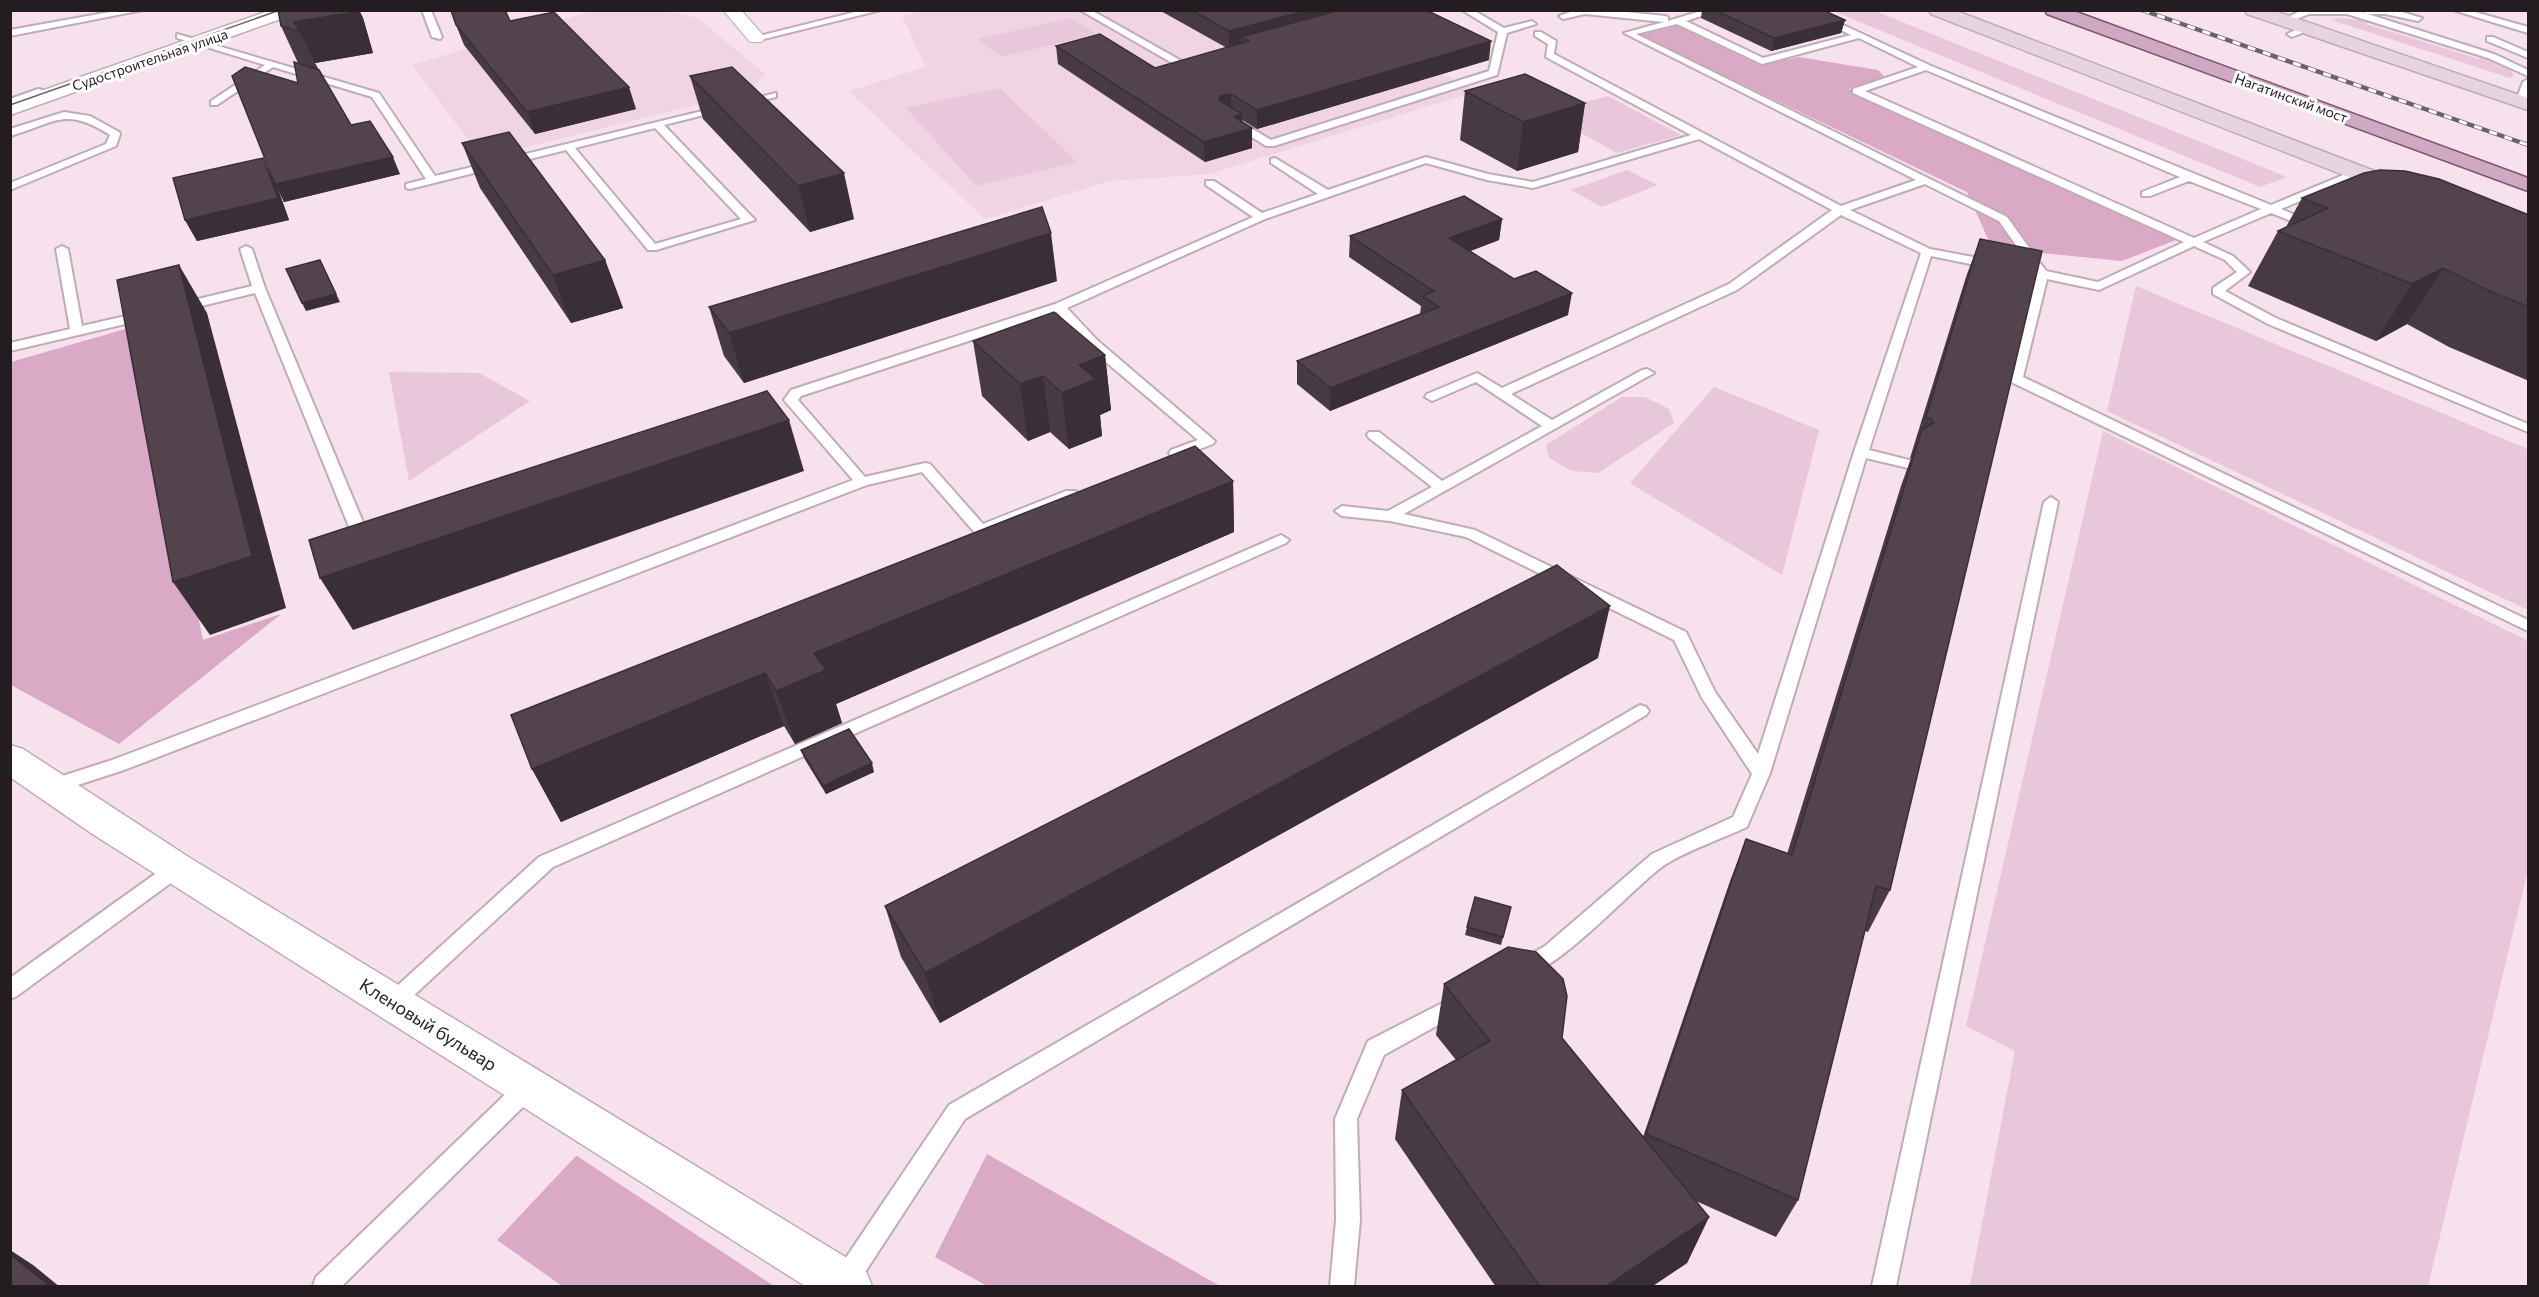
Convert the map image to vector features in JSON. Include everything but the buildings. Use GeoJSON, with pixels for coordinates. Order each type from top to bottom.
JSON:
{"type":"FeatureCollection","features":[{"type":"Feature","properties":{"kind":"main road"},"geometry":{"type":"LineString","coordinates":[[1937,10],[2420,196]]}},
{"type":"Feature","properties":{"kind":"main road","name":"Нагатинский мост"},"geometry":{"type":"LineString","coordinates":[[2053,10],[2529,185]]}},
{"type":"Feature","properties":{"kind":"main road","name":"Нагатинский мост"},"geometry":{"type":"LineString","coordinates":[[2104,10],[2227,54]]}},
{"type":"Feature","properties":{"kind":"main road"},"geometry":{"type":"LineString","coordinates":[[2253,10],[2294,28],[2525,103]]}},
{"type":"Feature","properties":{"kind":"street","name":"Судостроительная улица"},"geometry":{"type":"LineString","coordinates":[[190,39],[254,10]]}},
{"type":"Feature","properties":{"kind":"street","name":"Судостроительная улица"},"geometry":{"type":"LineString","coordinates":[[18,98],[190,39],[290,10]]}},
{"type":"Feature","properties":{"kind":"street"},"geometry":{"type":"LineString","coordinates":[[731,10],[756,38]]}},
{"type":"Feature","properties":{"kind":"street","name":"Кленовый бульвар"},"geometry":{"type":"LineString","coordinates":[[10,758],[176,869],[846,1285]]}},
{"type":"Feature","properties":{"kind":"lane"},"geometry":{"type":"LineString","coordinates":[[10,33],[139,10]]}},
{"type":"Feature","properties":{"kind":"lane"},"geometry":{"type":"LineString","coordinates":[[190,39],[272,10]]}},
{"type":"Feature","properties":{"kind":"lane"},"geometry":{"type":"LineString","coordinates":[[426,10],[437,37]]}},
{"type":"Feature","properties":{"kind":"lane"},"geometry":{"type":"LineString","coordinates":[[756,38],[877,10]]}},
{"type":"Feature","properties":{"kind":"lane"},"geometry":{"type":"LineString","coordinates":[[1084,10],[1184,66],[1206,60]]}},
{"type":"Feature","properties":{"kind":"lane"},"geometry":{"type":"LineString","coordinates":[[1466,10],[1503,31],[1532,24]]}},
{"type":"Feature","properties":{"kind":"lane"},"geometry":{"type":"LineString","coordinates":[[1715,10],[1628,33],[2003,219],[2042,274],[2016,379],[2529,626]]}},
{"type":"Feature","properties":{"kind":"lane"},"geometry":{"type":"LineString","coordinates":[[1803,10],[1926,67],[2308,224]]}},
{"type":"Feature","properties":{"kind":"lane"},"geometry":{"type":"LineString","coordinates":[[1814,15],[1832,10]]}},
{"type":"Feature","properties":{"kind":"lane"},"geometry":{"type":"LineString","coordinates":[[2457,10],[2529,30]]}},
{"type":"Feature","properties":{"kind":"lane"},"geometry":{"type":"LineString","coordinates":[[1563,16],[1585,11],[1678,21],[1762,61],[1860,35]]}},
{"type":"Feature","properties":{"kind":"lane"},"geometry":{"type":"LineString","coordinates":[[2294,28],[2308,11],[2385,11],[2418,18]]}},
{"type":"Feature","properties":{"kind":"lane"},"geometry":{"type":"LineString","coordinates":[[2348,11],[2491,57],[2529,73]]}},
{"type":"Feature","properties":{"kind":"lane"},"geometry":{"type":"LineString","coordinates":[[1226,117],[1270,144],[1494,73],[1503,31]]}},
{"type":"Feature","properties":{"kind":"lane"},"geometry":{"type":"LineString","coordinates":[[1538,34],[1553,43],[1549,55],[1698,136],[1840,210],[1927,252],[2099,286],[2194,242],[2357,173]]}},
{"type":"Feature","properties":{"kind":"lane"},"geometry":{"type":"LineString","coordinates":[[190,39],[376,95],[432,180]]}},
{"type":"Feature","properties":{"kind":"lane"},"geometry":{"type":"LineString","coordinates":[[2490,39],[2529,55]]}},
{"type":"Feature","properties":{"kind":"lane"},"geometry":{"type":"LineString","coordinates":[[214,103],[272,64]]}},
{"type":"Feature","properties":{"kind":"lane"},"geometry":{"type":"LineString","coordinates":[[1926,67],[1856,90],[2229,258],[2244,272],[2217,291],[2272,321],[2527,428]]}},
{"type":"Feature","properties":{"kind":"lane"},"geometry":{"type":"LineString","coordinates":[[2525,103],[2529,82]]}},
{"type":"Feature","properties":{"kind":"lane"},"geometry":{"type":"LineString","coordinates":[[410,186],[773,95]]}},
{"type":"Feature","properties":{"kind":"lane"},"geometry":{"type":"LineString","coordinates":[[10,133],[56,116],[76,114],[93,119],[115,134],[111,146],[10,187]]}},
{"type":"Feature","properties":{"kind":"lane"},"geometry":{"type":"LineString","coordinates":[[568,146],[652,248],[749,220],[657,124]]}},
{"type":"Feature","properties":{"kind":"lane"},"geometry":{"type":"LineString","coordinates":[[862,482],[791,400],[796,393],[1059,307],[1261,217],[1426,160],[1487,177],[1533,185],[1698,136]]}},
{"type":"Feature","properties":{"kind":"lane"},"geometry":{"type":"LineString","coordinates":[[1275,161],[1325,193]]}},
{"type":"Feature","properties":{"kind":"lane"},"geometry":{"type":"LineString","coordinates":[[2146,194],[2189,177]]}},
{"type":"Feature","properties":{"kind":"lane"},"geometry":{"type":"LineString","coordinates":[[1501,393],[1733,287],[1840,210],[1924,181]]}},
{"type":"Feature","properties":{"kind":"lane"},"geometry":{"type":"LineString","coordinates":[[1210,183],[1261,217]]}},
{"type":"Feature","properties":{"kind":"lane"},"geometry":{"type":"LineString","coordinates":[[62,249],[77,332]]}},
{"type":"Feature","properties":{"kind":"lane"},"geometry":{"type":"LineString","coordinates":[[246,249],[259,288],[362,539]]}},
{"type":"Feature","properties":{"kind":"lane"},"geometry":{"type":"LineString","coordinates":[[1511,975],[1552,952],[1659,859],[1740,822],[1761,773],[1861,452],[1927,252]]}},
{"type":"Feature","properties":{"kind":"lane"},"geometry":{"type":"LineString","coordinates":[[10,347],[259,288]]}},
{"type":"Feature","properties":{"kind":"lane"},"geometry":{"type":"LineString","coordinates":[[1059,307],[1092,343],[1208,441],[1165,458]]}},
{"type":"Feature","properties":{"kind":"lane"},"geometry":{"type":"LineString","coordinates":[[1390,516],[1647,374]]}},
{"type":"Feature","properties":{"kind":"lane"},"geometry":{"type":"LineString","coordinates":[[1432,396],[1477,377],[1551,426]]}},
{"type":"Feature","properties":{"kind":"lane"},"geometry":{"type":"LineString","coordinates":[[1374,435],[1441,487]]}},
{"type":"Feature","properties":{"kind":"lane"},"geometry":{"type":"LineString","coordinates":[[1861,452],[1908,464]]}},
{"type":"Feature","properties":{"kind":"lane"},"geometry":{"type":"LineString","coordinates":[[53,786],[118,765],[862,482],[925,467],[980,530],[1089,488]]}},
{"type":"Feature","properties":{"kind":"lane"},"geometry":{"type":"LineString","coordinates":[[1884,1287],[2051,502]]}},
{"type":"Feature","properties":{"kind":"lane"},"geometry":{"type":"LineString","coordinates":[[1342,511],[1390,516],[1470,533],[1680,636],[1708,694],[1761,773]]}},
{"type":"Feature","properties":{"kind":"lane"},"geometry":{"type":"LineString","coordinates":[[392,1003],[546,862],[1281,540]]}},
{"type":"Feature","properties":{"kind":"lane"},"geometry":{"type":"LineString","coordinates":[[846,1285],[957,1112],[1640,711]]}},
{"type":"Feature","properties":{"kind":"lane"},"geometry":{"type":"LineString","coordinates":[[10,990],[176,869]]}},
{"type":"Feature","properties":{"kind":"lane"},"geometry":{"type":"LineString","coordinates":[[1342,1287],[1348,1220],[1346,1119],[1376,1048],[1480,992]]}},
{"type":"Feature","properties":{"kind":"lane"},"geometry":{"type":"LineString","coordinates":[[325,1287],[528,1087]]}},
{"type":"Feature","properties":{"kind":"shaded area"},"geometry":{"type":"Polygon","coordinates":[[[662,10],[698,18],[765,74],[749,92],[482,158],[412,65],[592,11],[662,10]]]}},
{"type":"Feature","properties":{"kind":"shaded area"},"geometry":{"type":"Polygon","coordinates":[[[927,10],[1372,11],[1338,21],[1477,91],[1210,174],[1110,181],[985,219],[849,91],[926,67],[902,16],[927,10]]]}},
{"type":"Feature","properties":{"kind":"shaded area"},"geometry":{"type":"Polygon","coordinates":[[[1833,11],[1875,11],[2287,177],[2260,187],[1833,11]]]}},
{"type":"Feature","properties":{"kind":"shaded area"},"geometry":{"type":"Polygon","coordinates":[[[1071,18],[1096,34],[1002,57],[978,39],[1071,18]]]}},
{"type":"Feature","properties":{"kind":"shaded area"},"geometry":{"type":"Polygon","coordinates":[[[2339,18],[2371,21],[2366,24],[2479,59],[2484,56],[2508,67],[2514,75],[2510,78],[2332,20],[2339,18]]]}},
{"type":"Feature","properties":{"kind":"shaded area"},"geometry":{"type":"Polygon","coordinates":[[[1677,26],[1760,65],[1799,57],[1878,70],[1885,77],[1849,89],[2176,240],[2122,261],[1992,248],[1967,192],[1639,35],[1677,26]]]}},
{"type":"Feature","properties":{"kind":"shaded area"},"geometry":{"type":"Polygon","coordinates":[[[1000,88],[1077,162],[976,186],[906,108],[1000,88]]]}},
{"type":"Feature","properties":{"kind":"shaded area"},"geometry":{"type":"Polygon","coordinates":[[[1608,96],[1681,135],[1617,153],[1545,113],[1608,96]]]}},
{"type":"Feature","properties":{"kind":"shaded area"},"geometry":{"type":"Polygon","coordinates":[[[1627,170],[1658,185],[1602,207],[1571,190],[1627,170]]]}},
{"type":"Feature","properties":{"kind":"shaded area"},"geometry":{"type":"Polygon","coordinates":[[[2136,286],[2528,449],[2528,610],[2107,411],[2136,286]]]}},
{"type":"Feature","properties":{"kind":"shaded area"},"geometry":{"type":"Polygon","coordinates":[[[139,325],[203,640],[281,614],[119,744],[11,685],[11,362],[139,325]]]}},
{"type":"Feature","properties":{"kind":"shaded area"},"geometry":{"type":"Polygon","coordinates":[[[389,372],[479,373],[530,401],[409,481],[389,372]]]}},
{"type":"Feature","properties":{"kind":"shaded area"},"geometry":{"type":"Polygon","coordinates":[[[1714,387],[1819,430],[1782,575],[1630,483],[1714,387]]]}},
{"type":"Feature","properties":{"kind":"shaded area"},"geometry":{"type":"Polygon","coordinates":[[[1622,397],[1645,397],[1669,409],[1674,423],[1598,473],[1572,471],[1549,458],[1546,445],[1622,397]]]}},
{"type":"Feature","properties":{"kind":"shaded area"},"geometry":{"type":"Polygon","coordinates":[[[2103,431],[2528,641],[2528,870],[2428,1286],[1970,1286],[2015,1051],[1966,1026],[2103,431]]]}},
{"type":"Feature","properties":{"kind":"shaded area"},"geometry":{"type":"Polygon","coordinates":[[[987,1154],[1220,1286],[987,1286],[935,1257],[987,1154]]]}},
{"type":"Feature","properties":{"kind":"shaded area"},"geometry":{"type":"Polygon","coordinates":[[[576,1156],[774,1286],[562,1286],[497,1240],[576,1156]]]}},
{"type":"Feature","properties":{"kind":"tram line"},"geometry":{"type":"LineString","coordinates":[[10,105],[280,10]]}},
{"type":"Feature","properties":{"kind":"railway"},"geometry":{"type":"LineString","coordinates":[[2142,10],[2528,145]]}}]}
